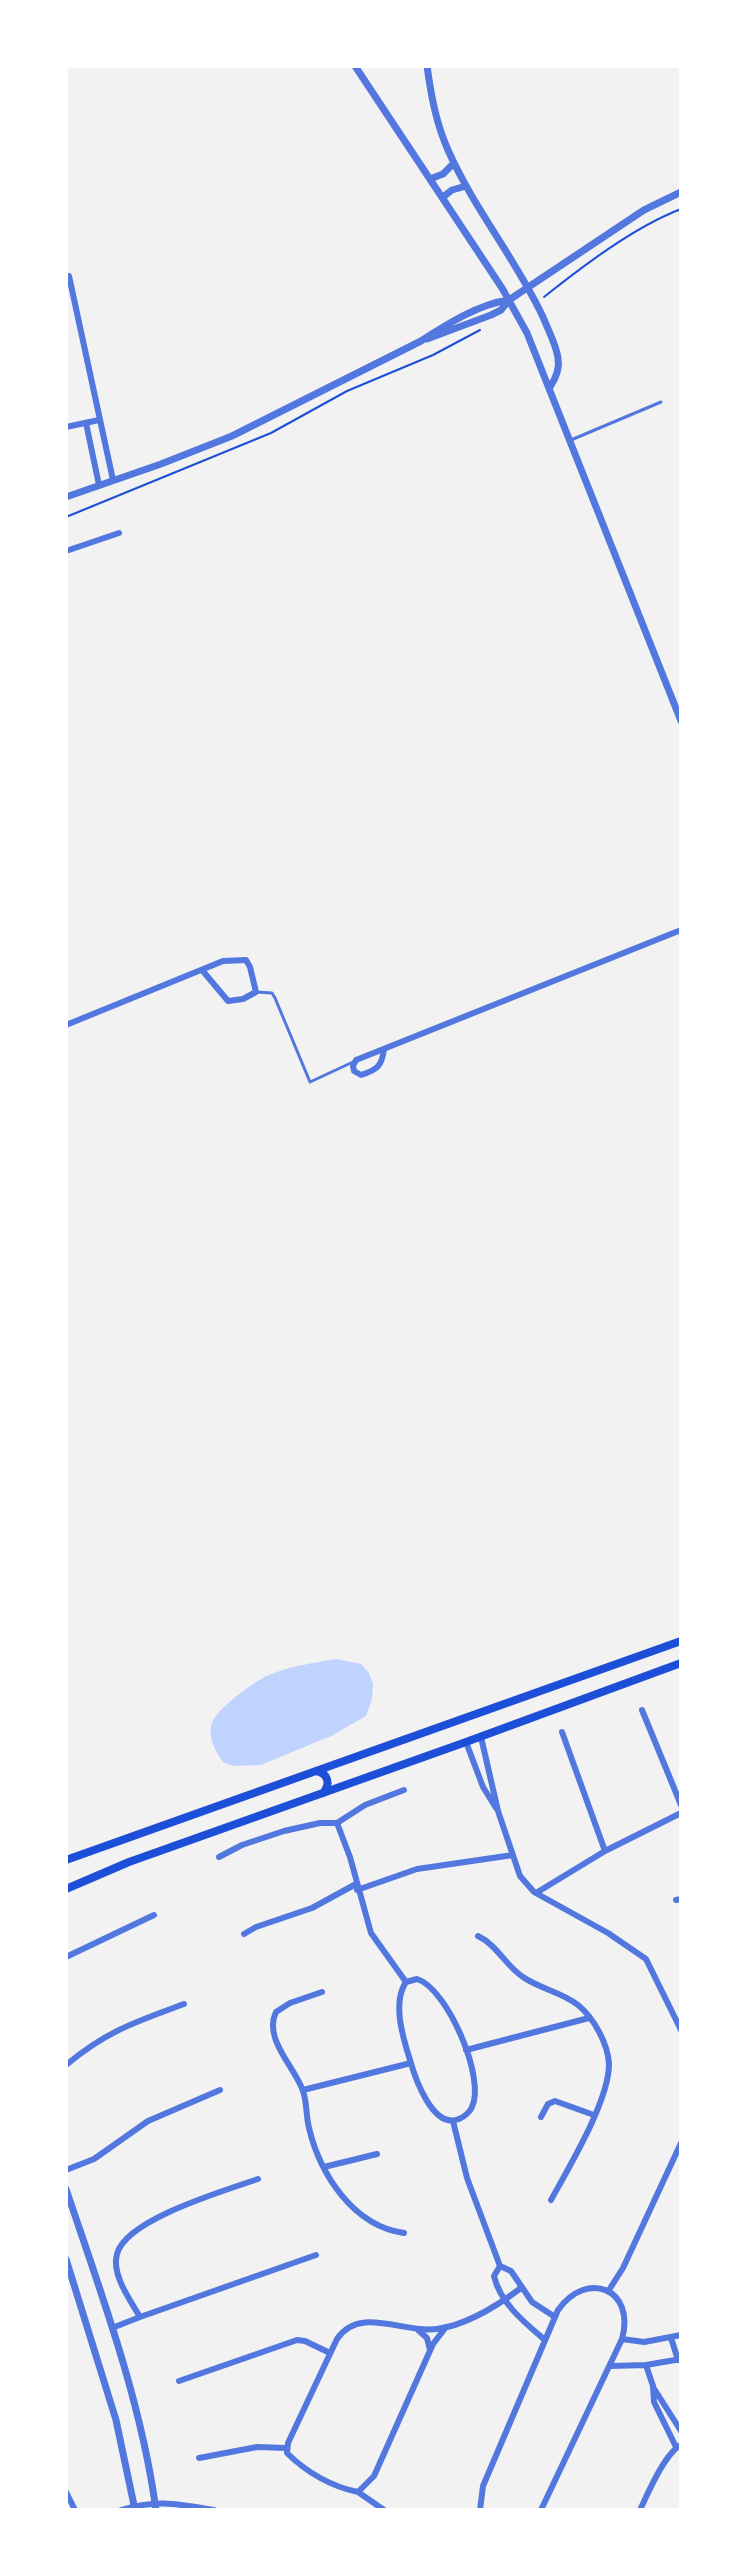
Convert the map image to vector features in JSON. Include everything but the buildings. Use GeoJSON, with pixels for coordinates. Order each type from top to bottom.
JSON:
{"type":"FeatureCollection","features":[{"type":"Feature","properties":{"kind":"main road"},"geometry":{"type":"LineString","coordinates":[[66,1860],[681,1641]]}},
{"type":"Feature","properties":{"kind":"main road"},"geometry":{"type":"LineString","coordinates":[[66,1889],[129,1862],[681,1663]]}},
{"type":"Feature","properties":{"kind":"main road"},"geometry":{"type":"LineString","coordinates":[[316,1771],[323,1773],[327,1780],[322,1794]]}},
{"type":"Feature","properties":{"kind":"street"},"geometry":{"type":"LineString","coordinates":[[355,66],[443,197],[527,333],[681,721]]}},
{"type":"Feature","properties":{"kind":"street"},"geometry":{"type":"LineString","coordinates":[[427,66],[436,115],[454,163],[528,287],[558,357],[556,378],[550,387]]}},
{"type":"Feature","properties":{"kind":"street"},"geometry":{"type":"LineString","coordinates":[[430,179],[443,174],[454,163]]}},
{"type":"Feature","properties":{"kind":"street"},"geometry":{"type":"LineString","coordinates":[[443,197],[452,190],[466,186]]}},
{"type":"Feature","properties":{"kind":"street"},"geometry":{"type":"LineString","coordinates":[[66,497],[188,454],[252,427],[421,341],[491,315],[644,210],[681,192]]}},
{"type":"Feature","properties":{"kind":"street"},"geometry":{"type":"LineString","coordinates":[[68,276],[113,480]]}},
{"type":"Feature","properties":{"kind":"street"},"geometry":{"type":"LineString","coordinates":[[66,427],[99,420]]}},
{"type":"Feature","properties":{"kind":"street"},"geometry":{"type":"LineString","coordinates":[[86,423],[99,485]]}},
{"type":"Feature","properties":{"kind":"street"},"geometry":{"type":"LineString","coordinates":[[66,551],[119,533]]}},
{"type":"Feature","properties":{"kind":"street"},"geometry":{"type":"LineString","coordinates":[[384,1049],[381,1065],[376,1070],[358,1075],[353,1066],[356,1060],[681,930]]}},
{"type":"Feature","properties":{"kind":"street"},"geometry":{"type":"LineString","coordinates":[[66,1025],[223,961],[246,960],[256,992],[243,999],[228,1001],[202,970]]}},
{"type":"Feature","properties":{"kind":"street"},"geometry":{"type":"LineString","coordinates":[[642,1710],[681,1805]]}},
{"type":"Feature","properties":{"kind":"street"},"geometry":{"type":"LineString","coordinates":[[562,1732],[605,1851]]}},
{"type":"Feature","properties":{"kind":"street"},"geometry":{"type":"LineString","coordinates":[[481,1737],[498,1811],[520,1876],[536,1893],[636,1950],[646,1959],[681,2030]]}},
{"type":"Feature","properties":{"kind":"street"},"geometry":{"type":"LineString","coordinates":[[466,1742],[483,1787],[498,1811]]}},
{"type":"Feature","properties":{"kind":"street"},"geometry":{"type":"LineString","coordinates":[[219,1857],[242,1845],[284,1831],[320,1823],[337,1823],[365,1805],[404,1790]]}},
{"type":"Feature","properties":{"kind":"street"},"geometry":{"type":"LineString","coordinates":[[536,1893],[605,1851],[681,1813]]}},
{"type":"Feature","properties":{"kind":"street"},"geometry":{"type":"LineString","coordinates":[[337,1823],[371,1933],[406,1982]]}},
{"type":"Feature","properties":{"kind":"street"},"geometry":{"type":"LineString","coordinates":[[244,1934],[357,1887],[417,1869],[513,1855]]}},
{"type":"Feature","properties":{"kind":"street"},"geometry":{"type":"LineString","coordinates":[[66,1957],[154,1915]]}},
{"type":"Feature","properties":{"kind":"street"},"geometry":{"type":"LineString","coordinates":[[478,1936],[486,1940],[522,1977],[572,2001],[589,2018],[602,2039],[608,2060],[606,2082],[594,2115],[551,2200]]}},
{"type":"Feature","properties":{"kind":"street"},"geometry":{"type":"LineString","coordinates":[[421,1980],[432,1989],[452,2018],[466,2050],[474,2086],[473,2106],[463,2117],[453,2121],[443,2118],[433,2109],[411,2063],[400,2006],[406,1982],[421,1980]]}},
{"type":"Feature","properties":{"kind":"street"},"geometry":{"type":"LineString","coordinates":[[322,1992],[276,2012],[273,2019],[282,2055],[303,2090],[309,2130],[336,2188],[359,2213],[386,2229],[404,2233]]}},
{"type":"Feature","properties":{"kind":"street"},"geometry":{"type":"LineString","coordinates":[[66,2065],[115,2030],[184,2004]]}},
{"type":"Feature","properties":{"kind":"street"},"geometry":{"type":"LineString","coordinates":[[671,2011],[681,2007]]}},
{"type":"Feature","properties":{"kind":"street"},"geometry":{"type":"LineString","coordinates":[[466,2050],[589,2018]]}},
{"type":"Feature","properties":{"kind":"street"},"geometry":{"type":"LineString","coordinates":[[303,2090],[411,2063]]}},
{"type":"Feature","properties":{"kind":"street"},"geometry":{"type":"LineString","coordinates":[[66,2170],[94,2159],[148,2121],[220,2090]]}},
{"type":"Feature","properties":{"kind":"street"},"geometry":{"type":"LineString","coordinates":[[541,2117],[548,2104],[555,2101],[594,2115]]}},
{"type":"Feature","properties":{"kind":"street"},"geometry":{"type":"LineString","coordinates":[[453,2121],[476,2207],[500,2266],[511,2271],[532,2302],[555,2317]]}},
{"type":"Feature","properties":{"kind":"street"},"geometry":{"type":"LineString","coordinates":[[609,2290],[623,2268],[681,2143]]}},
{"type":"Feature","properties":{"kind":"street"},"geometry":{"type":"LineString","coordinates":[[324,2167],[377,2154]]}},
{"type":"Feature","properties":{"kind":"street"},"geometry":{"type":"LineString","coordinates":[[140,2317],[118,2273],[116,2255],[122,2242],[176,2207],[258,2179]]}},
{"type":"Feature","properties":{"kind":"street"},"geometry":{"type":"LineString","coordinates":[[66,2189],[112,2328],[144,2444],[156,2506]]}},
{"type":"Feature","properties":{"kind":"street"},"geometry":{"type":"LineString","coordinates":[[112,2328],[316,2255]]}},
{"type":"Feature","properties":{"kind":"street"},"geometry":{"type":"LineString","coordinates":[[66,2259],[116,2420],[135,2508]]}},
{"type":"Feature","properties":{"kind":"street"},"geometry":{"type":"LineString","coordinates":[[500,2266],[494,2280],[506,2300],[545,2340]]}},
{"type":"Feature","properties":{"kind":"street"},"geometry":{"type":"LineString","coordinates":[[480,2510],[483,2486],[555,2317],[567,2299],[582,2290],[598,2287],[609,2290],[618,2299],[624,2314],[622,2339],[541,2510]]}},
{"type":"Feature","properties":{"kind":"street"},"geometry":{"type":"LineString","coordinates":[[286,2448],[342,2332],[357,2322],[366,2321],[416,2330],[446,2327],[489,2310],[521,2288]]}},
{"type":"Feature","properties":{"kind":"street"},"geometry":{"type":"LineString","coordinates":[[358,2492],[374,2476],[433,2344],[446,2327]]}},
{"type":"Feature","properties":{"kind":"street"},"geometry":{"type":"LineString","coordinates":[[416,2330],[427,2338],[430,2354]]}},
{"type":"Feature","properties":{"kind":"street"},"geometry":{"type":"LineString","coordinates":[[622,2339],[644,2342],[681,2335]]}},
{"type":"Feature","properties":{"kind":"street"},"geometry":{"type":"LineString","coordinates":[[611,2366],[679,2360],[671,2338]]}},
{"type":"Feature","properties":{"kind":"street"},"geometry":{"type":"LineString","coordinates":[[179,2381],[297,2340],[330,2353]]}},
{"type":"Feature","properties":{"kind":"street"},"geometry":{"type":"LineString","coordinates":[[646,2365],[653,2386],[652,2395],[681,2431]]}},
{"type":"Feature","properties":{"kind":"street"},"geometry":{"type":"LineString","coordinates":[[640,2510],[678,2446],[664,2412]]}},
{"type":"Feature","properties":{"kind":"street"},"geometry":{"type":"LineString","coordinates":[[199,2458],[257,2447],[286,2448]]}},
{"type":"Feature","properties":{"kind":"street"},"geometry":{"type":"LineString","coordinates":[[286,2448],[297,2463],[310,2472],[358,2492],[384,2510]]}},
{"type":"Feature","properties":{"kind":"street"},"geometry":{"type":"LineString","coordinates":[[66,2492],[75,2510]]}},
{"type":"Feature","properties":{"kind":"street"},"geometry":{"type":"LineString","coordinates":[[121,2510],[179,2503],[212,2510]]}},
{"type":"Feature","properties":{"kind":"lane"},"geometry":{"type":"LineString","coordinates":[[571,440],[661,402]]}},
{"type":"Feature","properties":{"kind":"lane"},"geometry":{"type":"LineString","coordinates":[[256,992],[272,993],[310,1082],[356,1060]]}},
{"type":"Feature","properties":{"kind":"water"},"geometry":{"type":"Polygon","coordinates":[[[336,1659],[361,1664],[369,1673],[373,1684],[372,1699],[366,1716],[331,1736],[261,1765],[234,1766],[224,1763],[213,1744],[211,1728],[215,1717],[229,1703],[269,1675],[336,1659]]]}}]}
